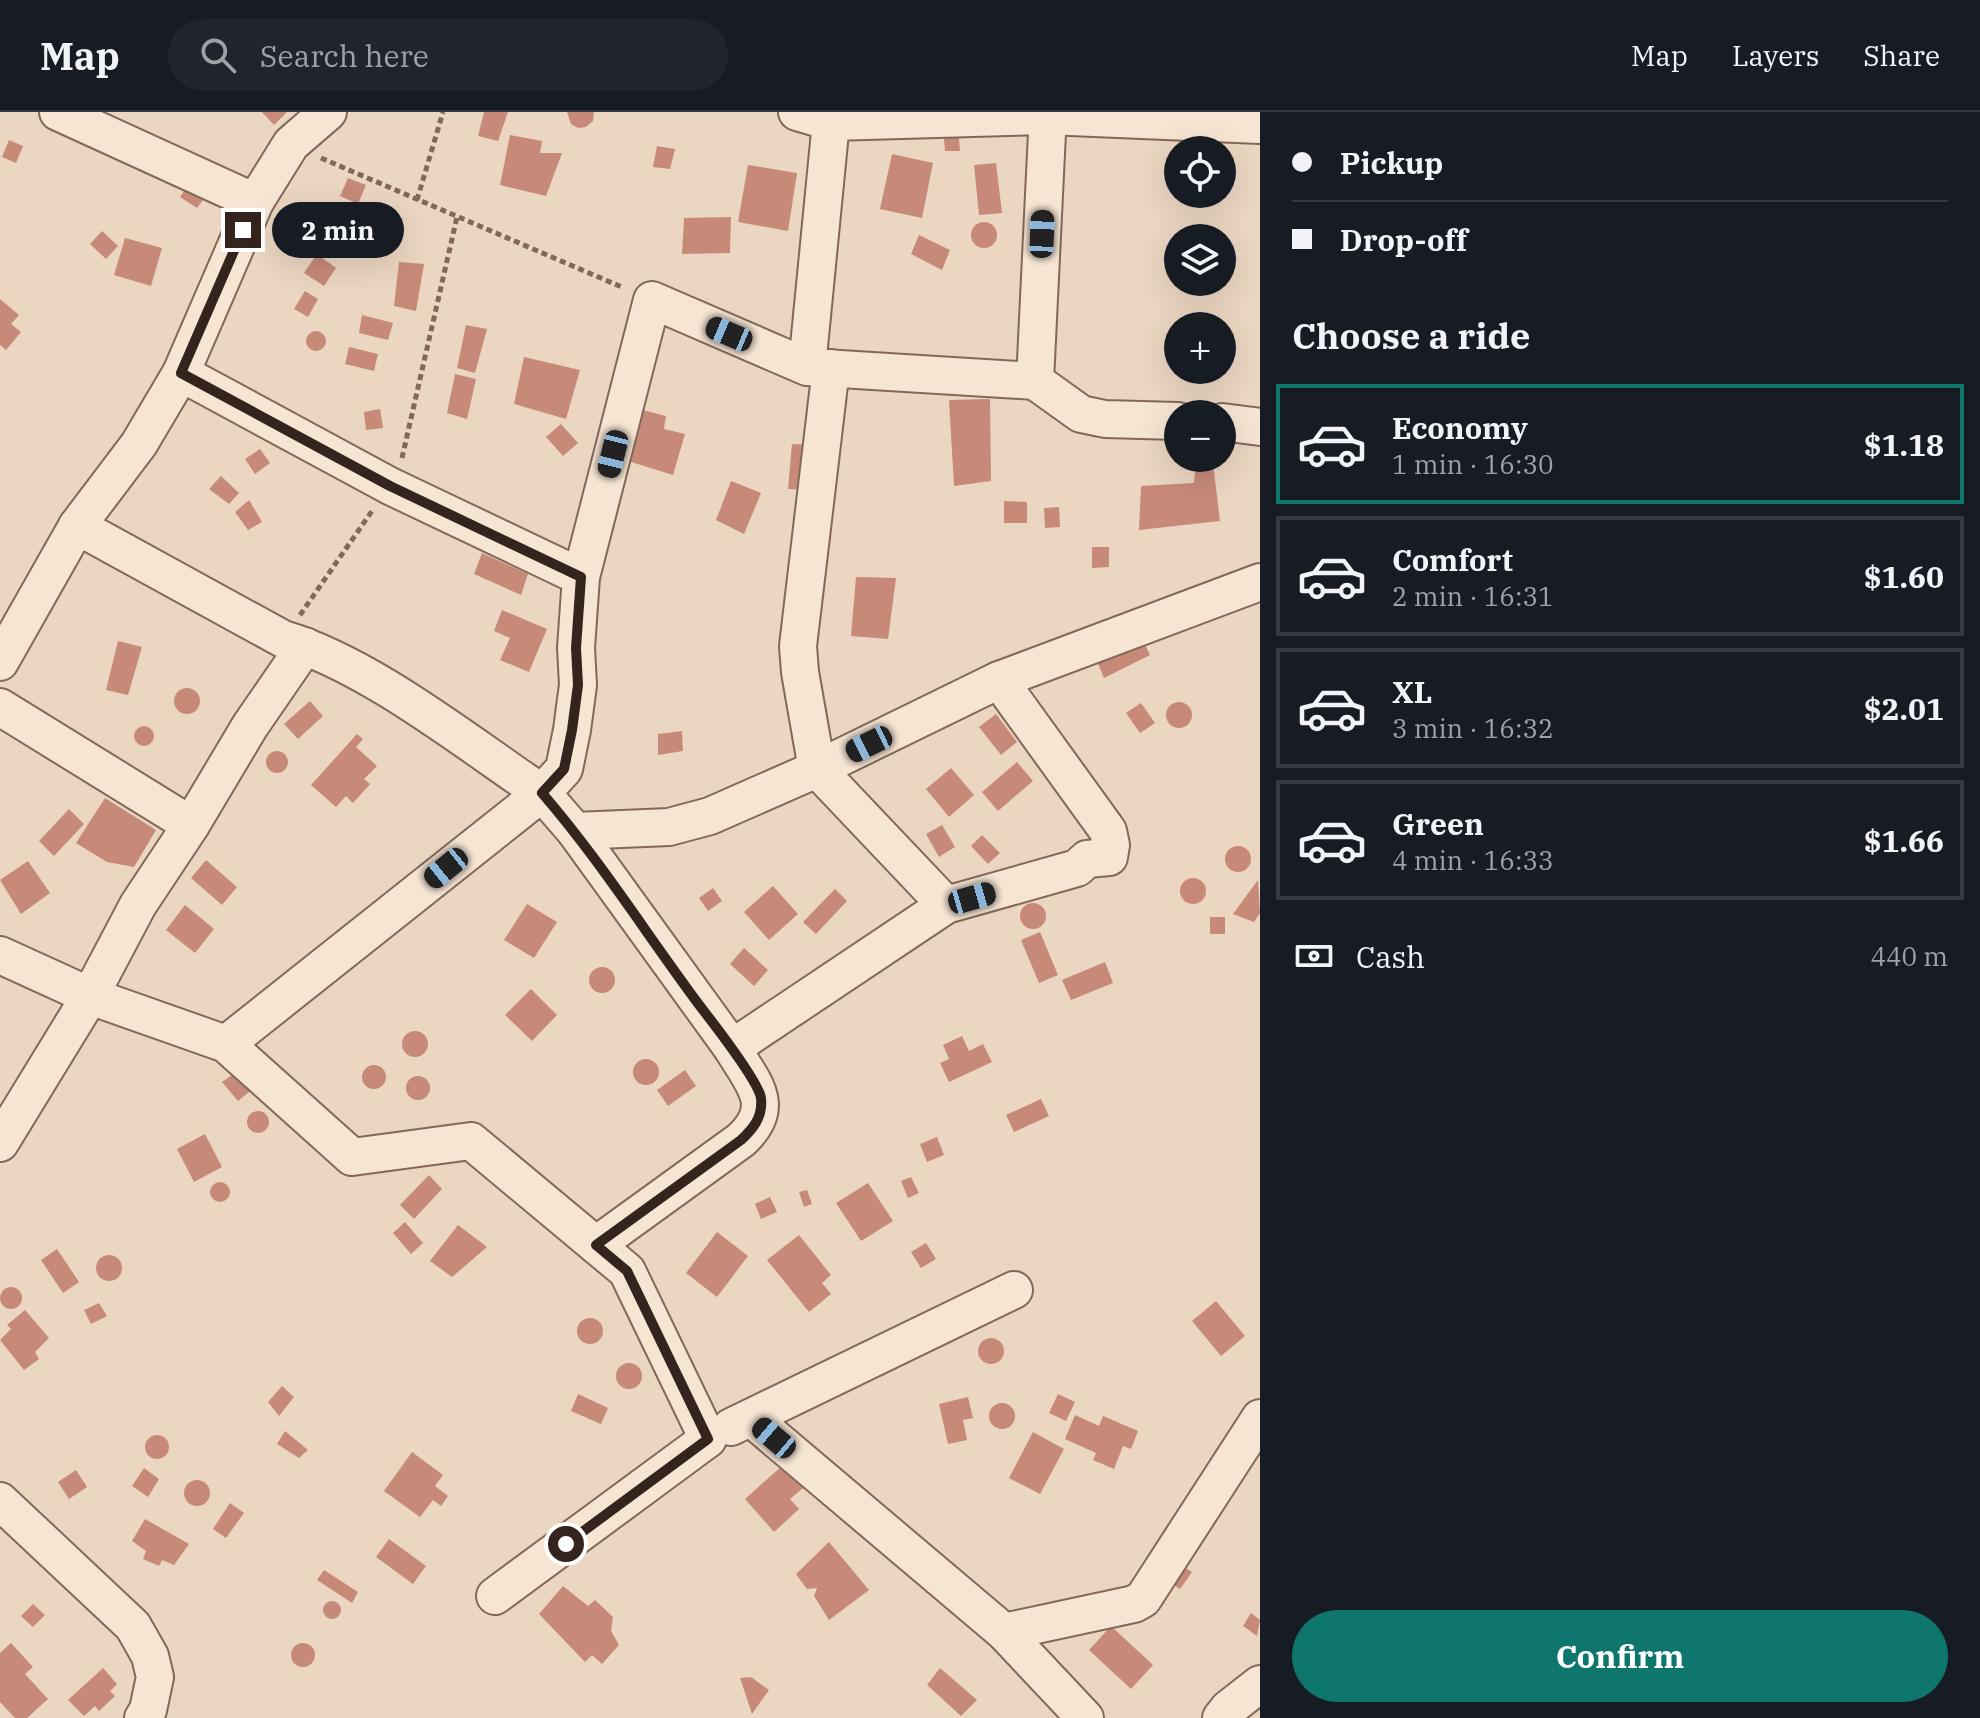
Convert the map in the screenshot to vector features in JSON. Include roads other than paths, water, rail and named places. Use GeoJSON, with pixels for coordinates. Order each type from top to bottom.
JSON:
{"type":"FeatureCollection","features":[{"type":"Feature","properties":{"kind":"street"},"geometry":{"type":"LineString","coordinates":[[58,112],[255,202]]}},
{"type":"Feature","properties":{"kind":"street"},"geometry":{"type":"LineString","coordinates":[[0,662],[77,526],[139,444],[181,373],[255,202],[291,144],[328,112]]}},
{"type":"Feature","properties":{"kind":"street"},"geometry":{"type":"LineString","coordinates":[[1035,381],[1047,114]]}},
{"type":"Feature","properties":{"kind":"street"},"geometry":{"type":"LineString","coordinates":[[946,905],[817,769],[800,672],[798,646],[819,368],[814,117],[1047,114],[1260,125]]}},
{"type":"Feature","properties":{"kind":"street"},"geometry":{"type":"LineString","coordinates":[[226,1044],[542,793],[564,769],[578,685],[576,648],[581,577],[652,300],[819,368],[1035,381],[1081,414],[1105,419],[1164,421]]}},
{"type":"Feature","properties":{"kind":"street"},"geometry":{"type":"LineString","coordinates":[[181,373],[390,486],[581,577]]}},
{"type":"Feature","properties":{"kind":"street"},"geometry":{"type":"LineString","coordinates":[[1236,424],[1260,427]]}},
{"type":"Feature","properties":{"kind":"street"},"geometry":{"type":"LineString","coordinates":[[77,526],[294,642],[384,686],[542,793],[575,831],[732,1048],[761,1095],[761,1112],[754,1127],[596,1245]]}},
{"type":"Feature","properties":{"kind":"street"},"geometry":{"type":"LineString","coordinates":[[575,831],[669,827],[710,816],[817,769],[999,680],[1260,582]]}},
{"type":"Feature","properties":{"kind":"street"},"geometry":{"type":"LineString","coordinates":[[0,1143],[90,996],[138,905],[191,825],[294,642]]}},
{"type":"Feature","properties":{"kind":"street"},"geometry":{"type":"LineString","coordinates":[[732,1048],[946,905],[1077,868],[1087,859],[1109,857],[1111,845],[1108,831],[999,680]]}},
{"type":"Feature","properties":{"kind":"street"},"geometry":{"type":"LineString","coordinates":[[0,707],[191,825]]}},
{"type":"Feature","properties":{"kind":"street"},"geometry":{"type":"LineString","coordinates":[[0,955],[90,996],[226,1044],[352,1157],[471,1141],[627,1271],[708,1439]]}},
{"type":"Feature","properties":{"kind":"street"},"geometry":{"type":"LineString","coordinates":[[495,1596],[708,1439],[1014,1290]]}},
{"type":"Feature","properties":{"kind":"street"},"geometry":{"type":"LineString","coordinates":[[751,1418],[1004,1632],[1085,1718]]}},
{"type":"Feature","properties":{"kind":"street"},"geometry":{"type":"LineString","coordinates":[[1004,1632],[1134,1604],[1143,1599],[1260,1418]]}},
{"type":"Feature","properties":{"kind":"street"},"geometry":{"type":"LineString","coordinates":[[0,1501],[133,1626],[150,1656],[155,1677],[148,1710],[143,1718]]}},
{"type":"Feature","properties":{"kind":"street"},"geometry":{"type":"LineString","coordinates":[[1221,1718],[1260,1684]]}}]}
